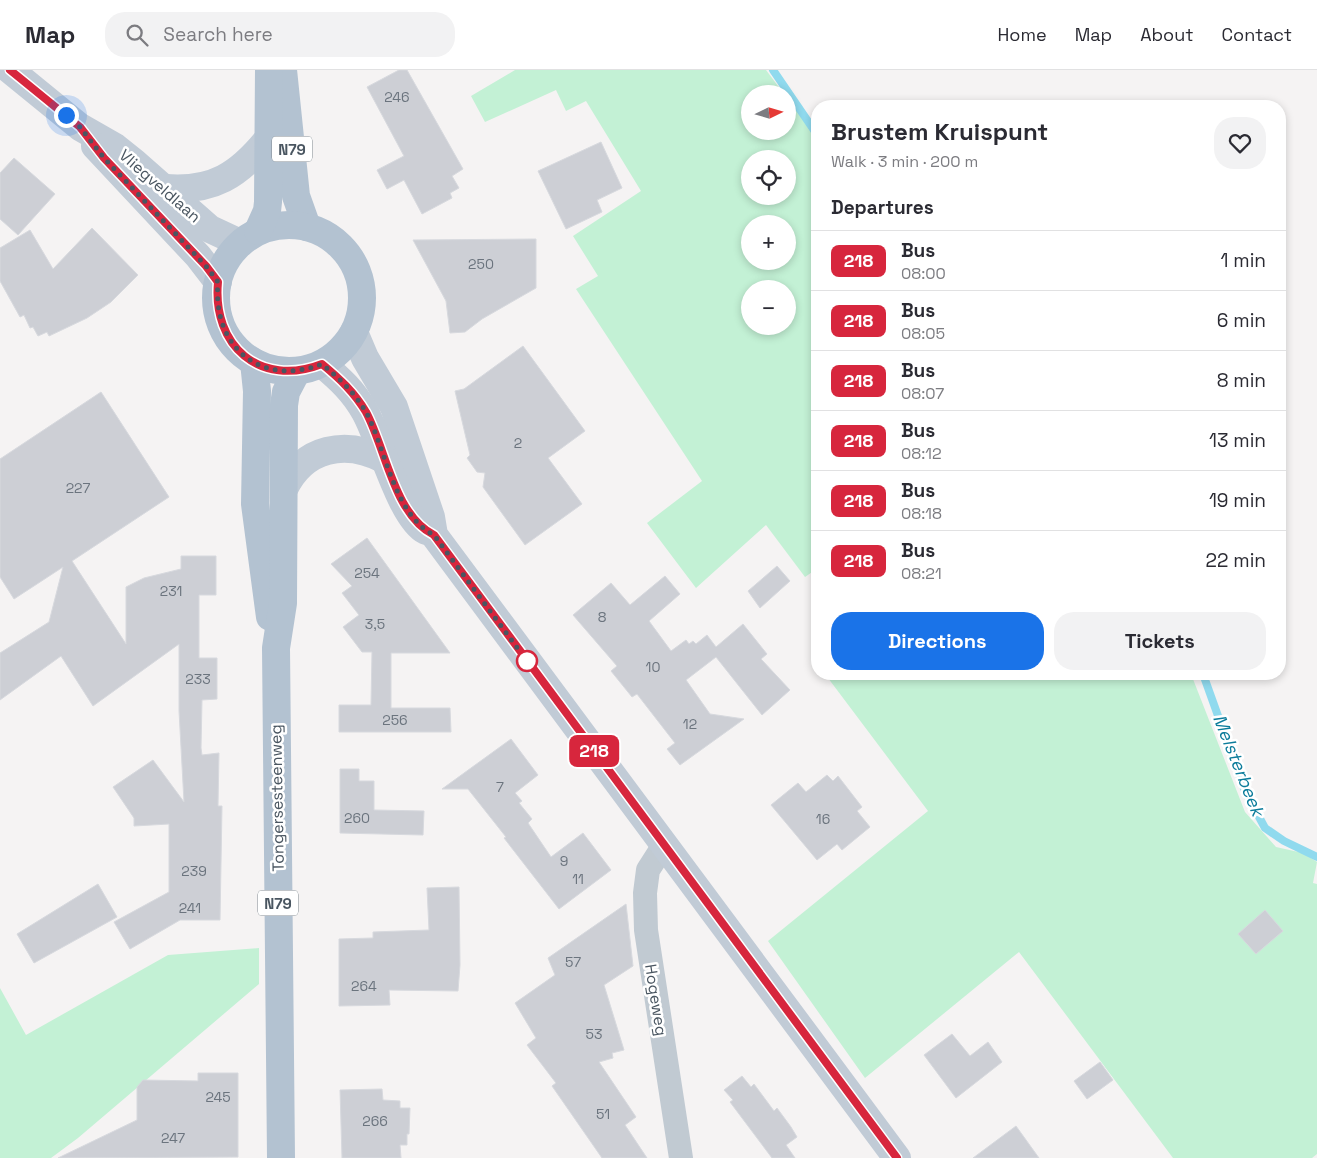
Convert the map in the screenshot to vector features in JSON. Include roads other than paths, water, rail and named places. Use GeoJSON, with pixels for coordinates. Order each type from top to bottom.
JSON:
{"type":"FeatureCollection","features":[{"type":"Feature","properties":{"kind":"main road","name":"Vliegveldlaan"},"geometry":{"type":"LineString","coordinates":[[10,70],[80,127],[115,147],[165,188],[210,229],[249,237]]}},
{"type":"Feature","properties":{"kind":"main road","name":"N79"},"geometry":{"type":"LineString","coordinates":[[249,237],[274,226],[290,224],[323,232],[348,254],[356,268],[363,300],[354,332],[335,356],[309,367],[282,371],[254,362],[238,351],[227,337],[219,320],[216,301],[222,268],[249,237],[267,211],[269,70]]}},
{"type":"Feature","properties":{"kind":"main road","name":"N79"},"geometry":{"type":"LineString","coordinates":[[282,70],[296,196],[307,227]]}},
{"type":"Feature","properties":{"kind":"main road","name":"Vliegveldlaan"},"geometry":{"type":"LineString","coordinates":[[80,127],[104,158],[198,256],[218,282]]}},
{"type":"Feature","properties":{"kind":"main road"},"geometry":{"type":"LineString","coordinates":[[165,188],[203,186],[224,180],[246,164],[268,138]]}},
{"type":"Feature","properties":{"kind":"main road"},"geometry":{"type":"LineString","coordinates":[[354,332],[365,358],[394,407],[431,517],[434,535],[897,1158]]}},
{"type":"Feature","properties":{"kind":"main road","name":"Tongersesteenweg"},"geometry":{"type":"LineString","coordinates":[[254,362],[257,391],[256,520],[267,601],[276,648]]}},
{"type":"Feature","properties":{"kind":"main road"},"geometry":{"type":"LineString","coordinates":[[309,367],[347,384],[367,414],[403,500],[423,530],[434,535]]}},
{"type":"Feature","properties":{"kind":"main road","name":"Tongersesteenweg"},"geometry":{"type":"LineString","coordinates":[[281,1158],[276,648],[283,603],[284,405],[286,392],[309,367]]}},
{"type":"Feature","properties":{"kind":"main road"},"geometry":{"type":"LineString","coordinates":[[284,489],[289,479],[306,462],[335,448],[373,454],[385,460]]}},
{"type":"Feature","properties":{"kind":"street","name":"Hogeweg"},"geometry":{"type":"LineString","coordinates":[[664,845],[648,870],[645,893],[646,930],[681,1158]]}},
{"type":"Feature","properties":{"kind":"waterway","name":"Melsterbeek"},"geometry":{"type":"LineString","coordinates":[[773,70],[811,126]]}},
{"type":"Feature","properties":{"kind":"waterway","name":"Melsterbeek"},"geometry":{"type":"LineString","coordinates":[[1205,680],[1245,791],[1265,828],[1284,841],[1317,857]]}}]}
